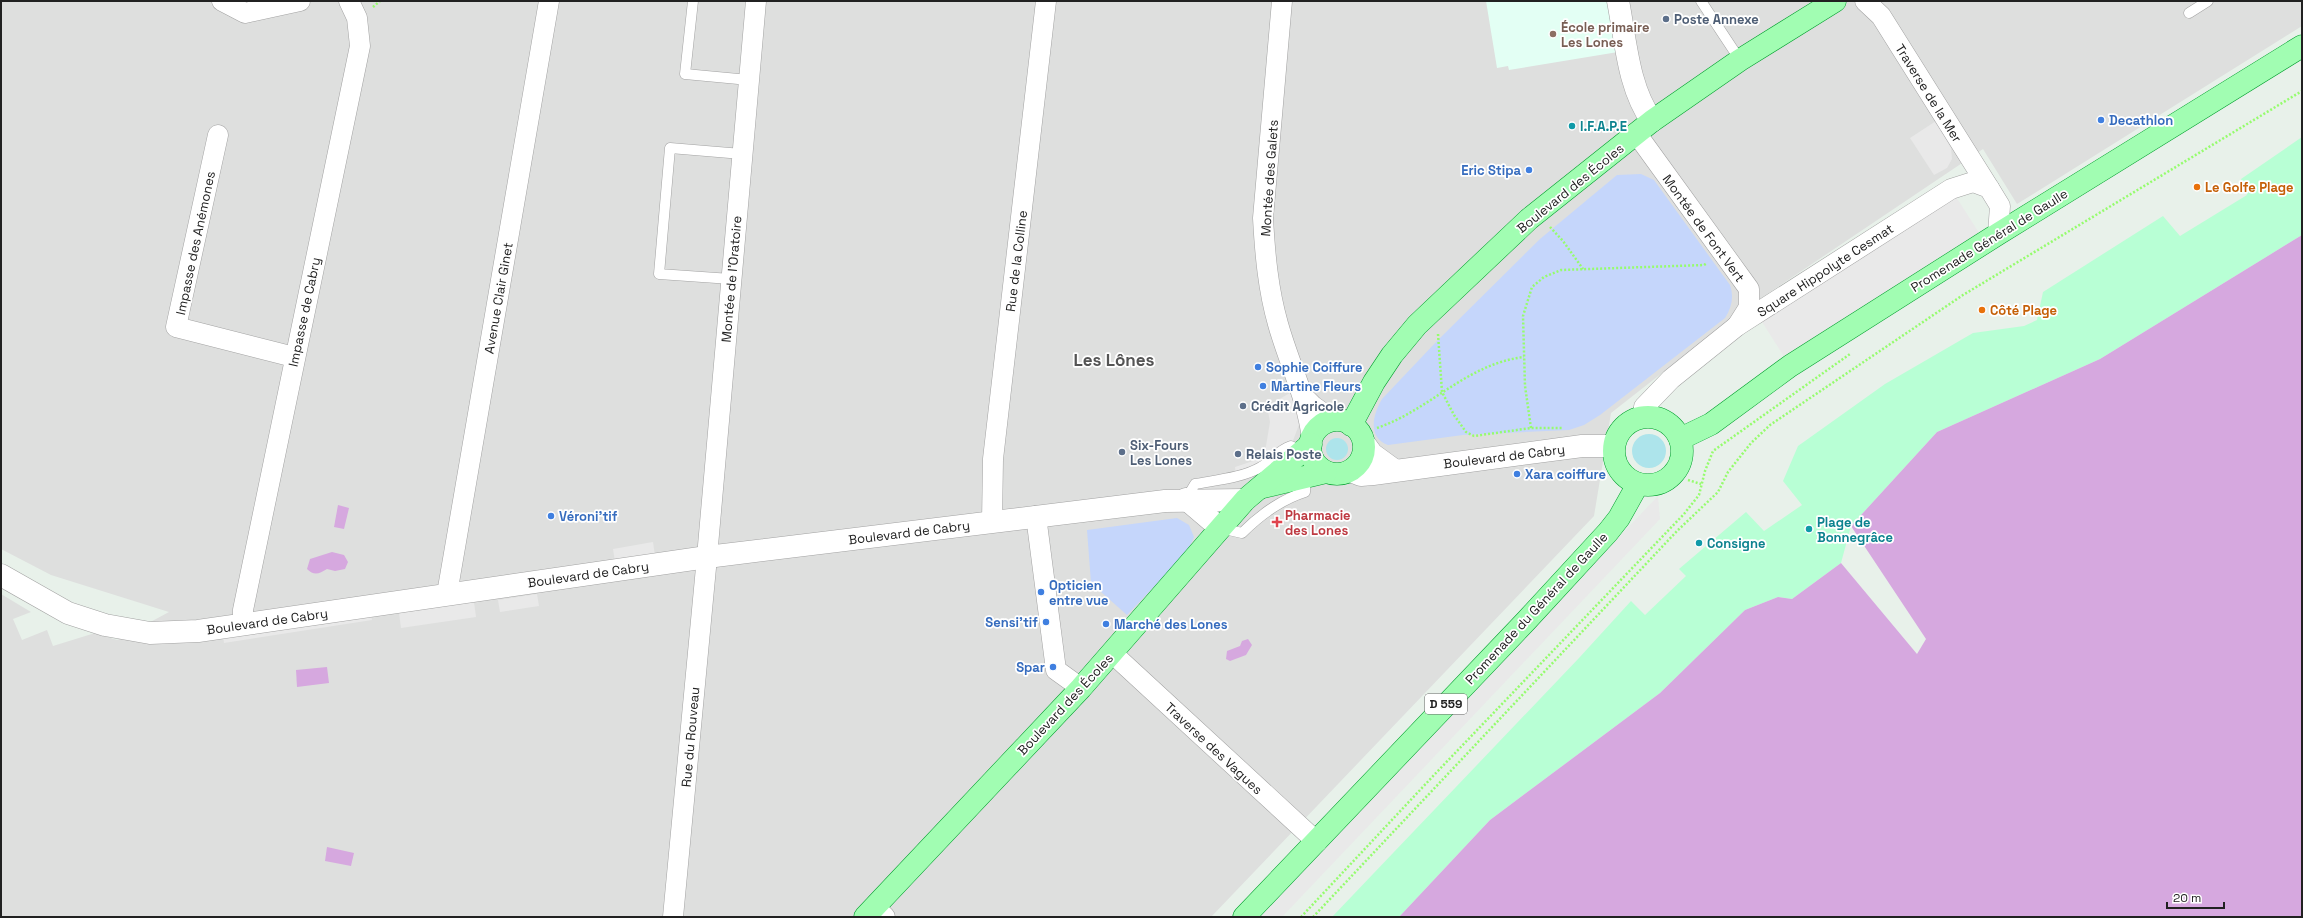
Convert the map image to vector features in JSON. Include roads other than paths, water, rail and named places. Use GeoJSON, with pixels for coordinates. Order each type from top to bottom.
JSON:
{"type":"FeatureCollection","features":[{"type":"Feature","properties":{"kind":"main road","name":"Boulevard des Écoles"},"geometry":{"type":"LineString","coordinates":[[1355,429],[1374,382],[1392,355],[1417,325],[1529,219],[1644,127],[1740,60],[1835,1]]}},
{"type":"Feature","properties":{"kind":"main road","name":"Promenade Général de Gaulle"},"geometry":{"type":"LineString","coordinates":[[1680,439],[1711,424],[1790,366],[1998,234],[2302,46]]}},
{"type":"Feature","properties":{"kind":"main road"},"geometry":{"type":"LineString","coordinates":[[1643,417],[1657,418],[1670,424],[1680,439],[1683,450],[1681,462],[1676,472],[1659,484],[1648,486],[1638,484],[1622,473],[1614,456],[1614,446],[1624,427],[1643,417]]}},
{"type":"Feature","properties":{"kind":"main road"},"geometry":{"type":"LineString","coordinates":[[1253,494],[1316,474],[1334,474],[1351,471],[1361,459],[1355,429],[1320,427],[1308,444],[1314,460],[1316,474]]}},
{"type":"Feature","properties":{"kind":"main road","name":"Boulevard des Écoles"},"geometry":{"type":"LineString","coordinates":[[875,914],[1081,688],[1220,528],[1253,494],[1308,444]]}},
{"type":"Feature","properties":{"kind":"main road","name":"Promenade du Général de Gaulle"},"geometry":{"type":"LineString","coordinates":[[1244,917],[1317,842],[1608,532],[1620,518],[1638,484]]}},
{"type":"Feature","properties":{"kind":"street"},"geometry":{"type":"LineString","coordinates":[[222,1],[245,13],[300,1]]}},
{"type":"Feature","properties":{"kind":"street","name":"Impasse de Cabry"},"geometry":{"type":"LineString","coordinates":[[243,625],[243,610],[294,357],[360,46],[357,18],[349,1]]}},
{"type":"Feature","properties":{"kind":"street","name":"Avenue Clair Ginet"},"geometry":{"type":"LineString","coordinates":[[447,594],[549,1]]}},
{"type":"Feature","properties":{"kind":"street","name":"Montée de l'Oratoire"},"geometry":{"type":"LineString","coordinates":[[707,557],[756,1]]}},
{"type":"Feature","properties":{"kind":"street","name":"Rue de la Colline"},"geometry":{"type":"LineString","coordinates":[[992,522],[993,458],[1046,1]]}},
{"type":"Feature","properties":{"kind":"street","name":"Montée des Galets"},"geometry":{"type":"LineString","coordinates":[[1282,1],[1264,218],[1269,290],[1288,358],[1304,397],[1308,444]]}},
{"type":"Feature","properties":{"kind":"street","name":"Montée de Font Vert"},"geometry":{"type":"LineString","coordinates":[[1618,1],[1633,81],[1642,107],[1644,127],[1749,289],[1749,306],[1737,326]]}},
{"type":"Feature","properties":{"kind":"street","name":"Traverse de la Mer"},"geometry":{"type":"LineString","coordinates":[[1865,1],[1881,16],[1989,188]]}},
{"type":"Feature","properties":{"kind":"street","name":"Impasse des Anémones"},"geometry":{"type":"LineString","coordinates":[[218,135],[176,327],[294,357]]}},
{"type":"Feature","properties":{"kind":"street","name":"Square Hippolyte Cesmat"},"geometry":{"type":"LineString","coordinates":[[1643,417],[1644,407],[1671,378],[1737,326],[1952,190],[1973,182],[1989,188]]}},
{"type":"Feature","properties":{"kind":"street"},"geometry":{"type":"LineString","coordinates":[[1989,188],[2000,206],[1998,234]]}},
{"type":"Feature","properties":{"kind":"street","name":"Montée des Galets"},"geometry":{"type":"LineString","coordinates":[[1304,397],[1313,406],[1355,429]]}},
{"type":"Feature","properties":{"kind":"street"},"geometry":{"type":"LineString","coordinates":[[1355,429],[1372,454],[1394,470]]}},
{"type":"Feature","properties":{"kind":"street","name":"Boulevard de Cabry"},"geometry":{"type":"LineString","coordinates":[[1351,471],[1361,475],[1582,446],[1614,446]]}},
{"type":"Feature","properties":{"kind":"street","name":"Boulevard de Cabry"},"geometry":{"type":"LineString","coordinates":[[1,575],[68,613],[105,625],[150,633],[198,631],[707,557],[1036,516],[1186,499],[1253,494]]}},
{"type":"Feature","properties":{"kind":"street"},"geometry":{"type":"LineString","coordinates":[[1186,499],[1220,528]]}},
{"type":"Feature","properties":{"kind":"street"},"geometry":{"type":"LineString","coordinates":[[1036,516],[1056,670],[1081,688]]}},
{"type":"Feature","properties":{"kind":"street","name":"Rue du Rouveau"},"geometry":{"type":"LineString","coordinates":[[673,917],[707,557]]}},
{"type":"Feature","properties":{"kind":"street","name":"Traverse des Vagues"},"geometry":{"type":"LineString","coordinates":[[1112,653],[1317,842]]}},
{"type":"Feature","properties":{"kind":"lane"},"geometry":{"type":"LineString","coordinates":[[693,1],[685,74],[749,80]]}},
{"type":"Feature","properties":{"kind":"lane"},"geometry":{"type":"LineString","coordinates":[[1701,1],[1740,60]]}},
{"type":"Feature","properties":{"kind":"lane"},"geometry":{"type":"LineString","coordinates":[[2189,13],[2208,1]]}},
{"type":"Feature","properties":{"kind":"lane"},"geometry":{"type":"LineString","coordinates":[[731,279],[659,274],[669,156],[670,148],[742,154]]}},
{"type":"Feature","properties":{"kind":"lane"},"geometry":{"type":"LineString","coordinates":[[1186,499],[1195,484],[1245,474],[1261,467],[1283,448],[1308,444]]}},
{"type":"Feature","properties":{"kind":"lane"},"geometry":{"type":"LineString","coordinates":[[1220,528],[1242,533],[1275,505],[1289,497],[1305,492],[1316,474]]}},
{"type":"Feature","properties":{"kind":"place","name":"Poste Annexe"},"geometry":{"type":"Point","coordinates":[1666,19]}},
{"type":"Feature","properties":{"kind":"place","name":"École primaire Les Lones"},"geometry":{"type":"Point","coordinates":[1553,34]}},
{"type":"Feature","properties":{"kind":"place","name":"Decathlon"},"geometry":{"type":"Point","coordinates":[2101,120]}},
{"type":"Feature","properties":{"kind":"place","name":"I.F.A.P.E"},"geometry":{"type":"Point","coordinates":[1572,126]}},
{"type":"Feature","properties":{"kind":"place","name":"Eric Stipa"},"geometry":{"type":"Point","coordinates":[1529,170]}},
{"type":"Feature","properties":{"kind":"place","name":"Le Golfe Plage"},"geometry":{"type":"Point","coordinates":[2197,187]}},
{"type":"Feature","properties":{"kind":"place","name":"Côté Plage"},"geometry":{"type":"Point","coordinates":[1982,310]}},
{"type":"Feature","properties":{"kind":"place","name":"Sophie Coiffure"},"geometry":{"type":"Point","coordinates":[1258,367]}},
{"type":"Feature","properties":{"kind":"place","name":"Martine Fleurs"},"geometry":{"type":"Point","coordinates":[1263,386]}},
{"type":"Feature","properties":{"kind":"place","name":"Crédit Agricole"},"geometry":{"type":"Point","coordinates":[1243,406]}},
{"type":"Feature","properties":{"kind":"place","name":"Six-Fours Les Lones"},"geometry":{"type":"Point","coordinates":[1122,452]}},
{"type":"Feature","properties":{"kind":"place","name":"Relais Poste"},"geometry":{"type":"Point","coordinates":[1238,454]}},
{"type":"Feature","properties":{"kind":"place","name":"Xara coiffure"},"geometry":{"type":"Point","coordinates":[1517,474]}},
{"type":"Feature","properties":{"kind":"place","name":"Véroni'tif"},"geometry":{"type":"Point","coordinates":[551,516]}},
{"type":"Feature","properties":{"kind":"place","name":"Pharmacie des Lones"},"geometry":{"type":"Point","coordinates":[1277,522]}},
{"type":"Feature","properties":{"kind":"place","name":"Plage de Bonnegrâce"},"geometry":{"type":"Point","coordinates":[1809,529]}},
{"type":"Feature","properties":{"kind":"place","name":"Consigne"},"geometry":{"type":"Point","coordinates":[1699,543]}},
{"type":"Feature","properties":{"kind":"place","name":"Opticien entre vue"},"geometry":{"type":"Point","coordinates":[1041,592]}},
{"type":"Feature","properties":{"kind":"place","name":"Sensi'tif"},"geometry":{"type":"Point","coordinates":[1046,622]}},
{"type":"Feature","properties":{"kind":"place","name":"Marché des Lones"},"geometry":{"type":"Point","coordinates":[1106,624]}},
{"type":"Feature","properties":{"kind":"place","name":"Spar"},"geometry":{"type":"Point","coordinates":[1053,667]}},
{"type":"Feature","properties":{"kind":"district","name":"Les Lônes"},"geometry":{"type":"Point","coordinates":[1114,360]}}]}
